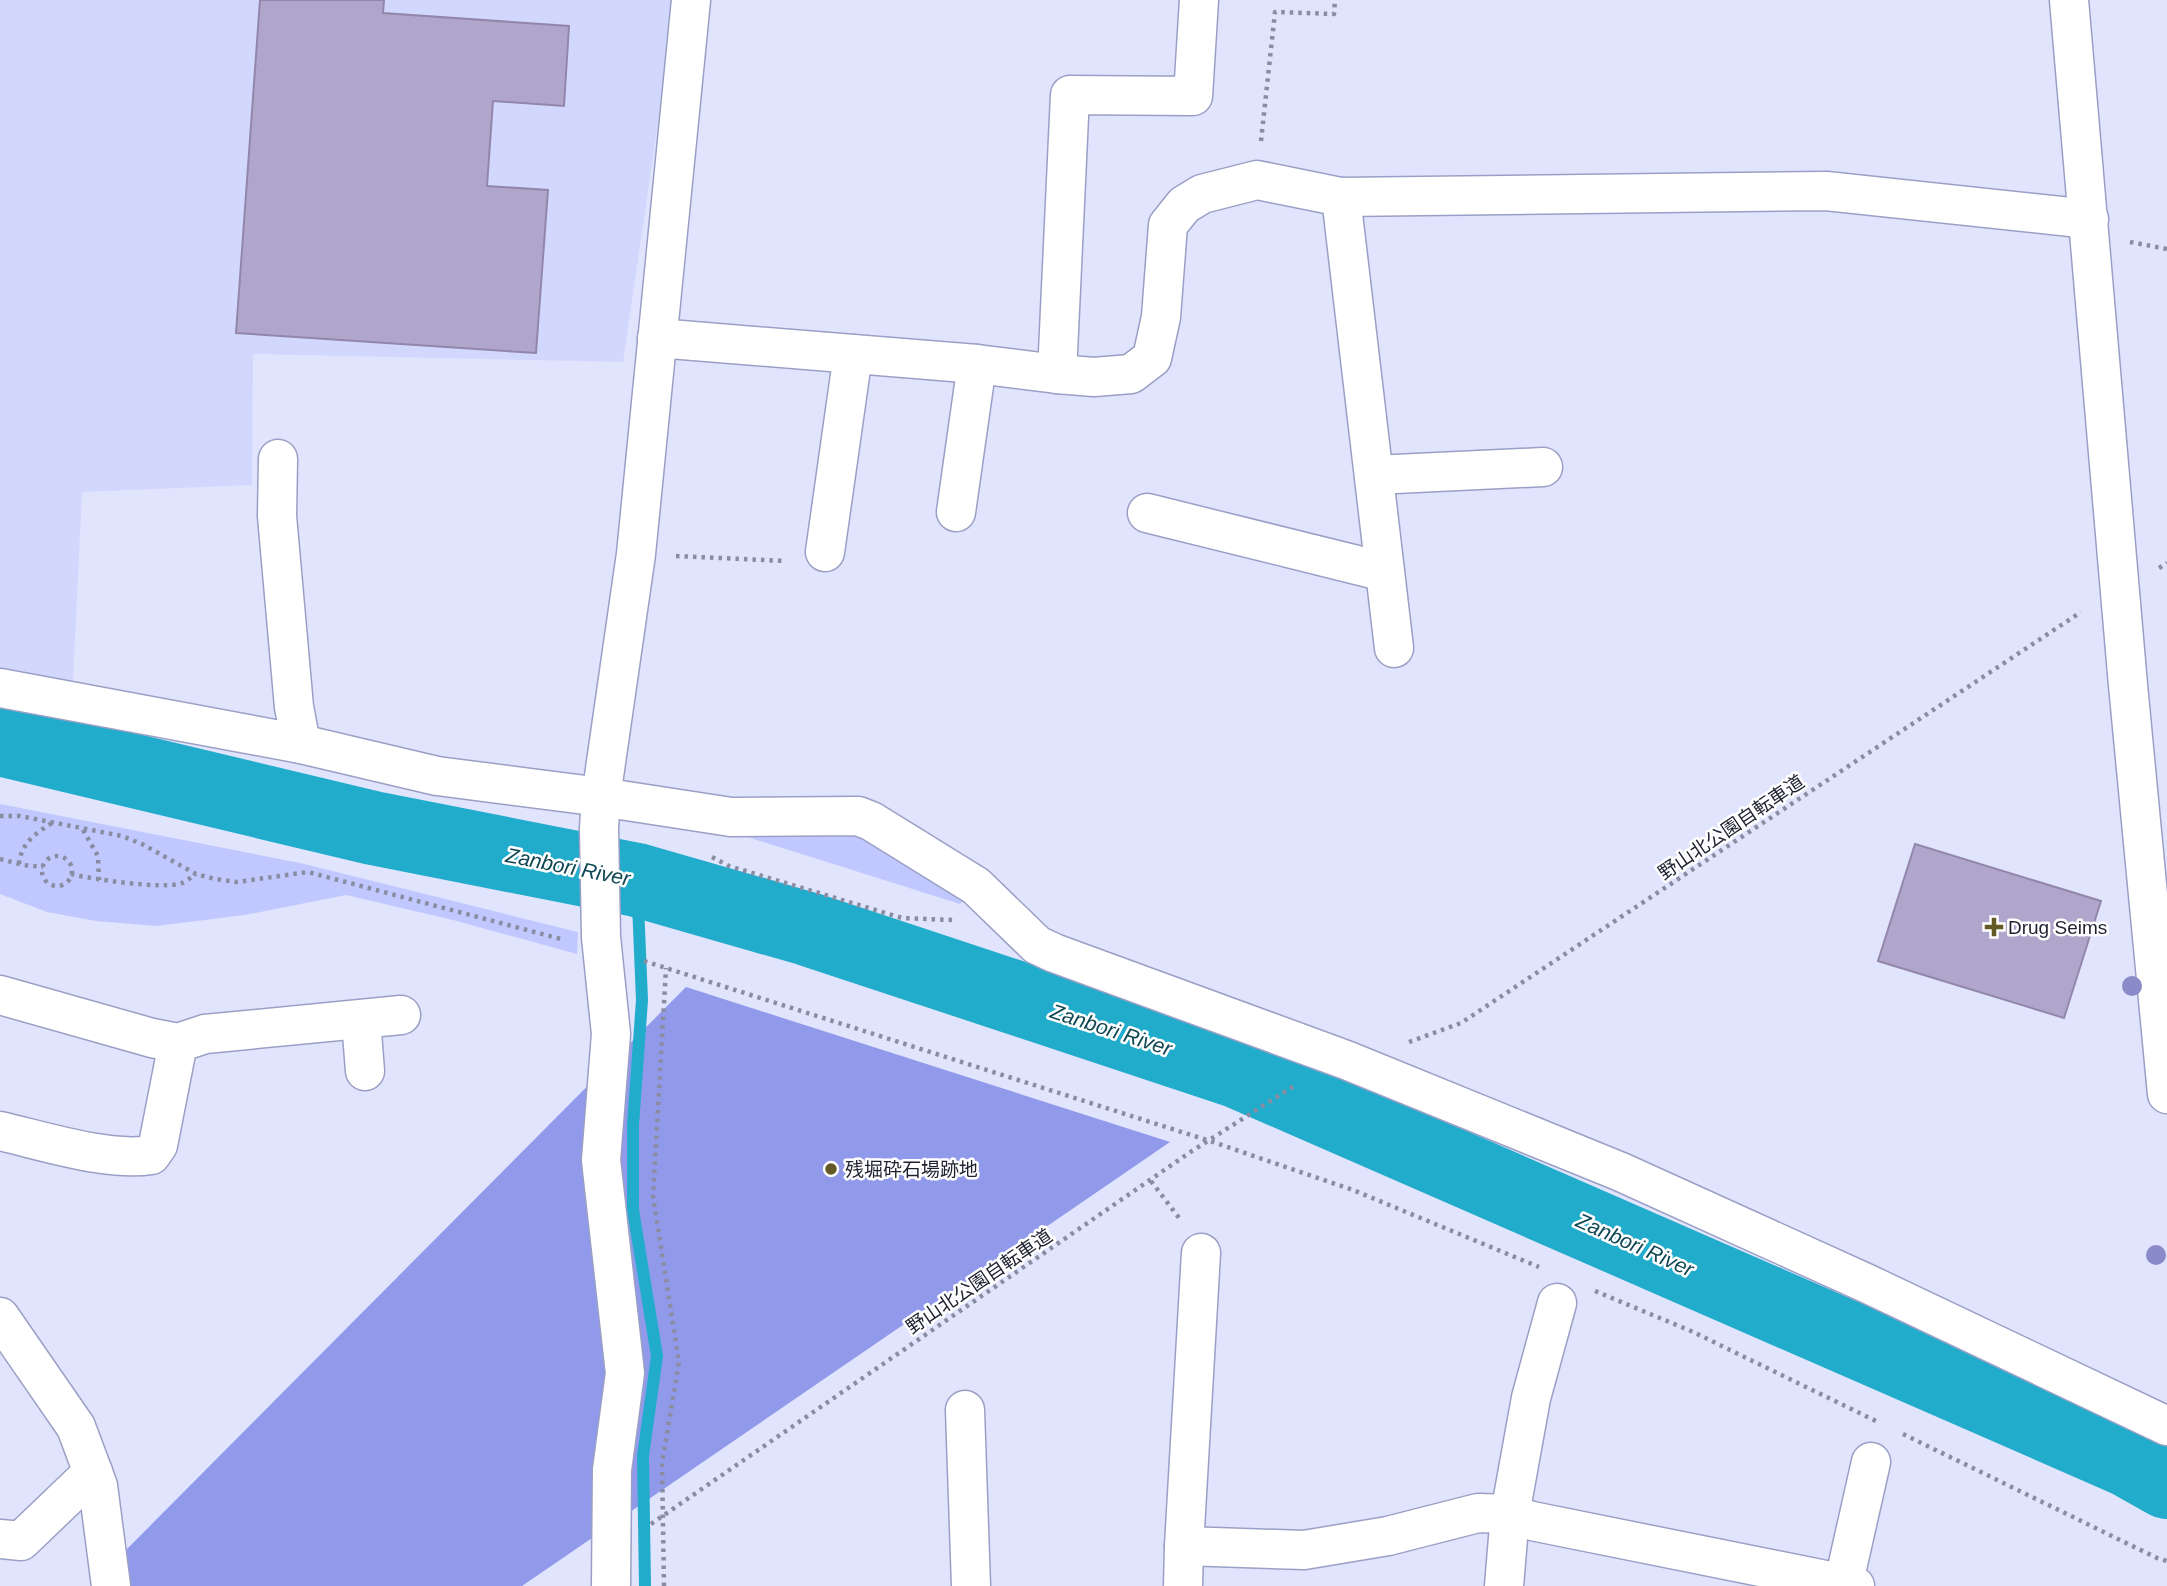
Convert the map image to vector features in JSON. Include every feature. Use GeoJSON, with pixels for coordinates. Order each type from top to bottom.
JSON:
{"type":"FeatureCollection","features":[{"type":"Feature","properties":{"kind":"street"},"geometry":{"type":"LineString","coordinates":[[611,1586],[612,1470],[625,1373],[601,1160],[611,1034],[585,939],[636,554],[691,0]]}},
{"type":"Feature","properties":{"kind":"street"},"geometry":{"type":"LineString","coordinates":[[1057,374],[1070,94],[1193,96],[1199,0]]}},
{"type":"Feature","properties":{"kind":"street"},"geometry":{"type":"LineString","coordinates":[[2069,0],[2128,685],[2167,1094]]}},
{"type":"Feature","properties":{"kind":"street"},"geometry":{"type":"LineString","coordinates":[[657,338],[977,364],[1094,377],[1131,374],[1152,358],[1161,317],[1168,225],[1184,205],[1202,194],[1258,180],[1341,197],[1826,191],[2089,219]]}},
{"type":"Feature","properties":{"kind":"street"},"geometry":{"type":"LineString","coordinates":[[1341,197],[1394,648]]}},
{"type":"Feature","properties":{"kind":"street"},"geometry":{"type":"LineString","coordinates":[[825,552],[853,354]]}},
{"type":"Feature","properties":{"kind":"street"},"geometry":{"type":"LineString","coordinates":[[956,512],[977,364]]}},
{"type":"Feature","properties":{"kind":"street"},"geometry":{"type":"LineString","coordinates":[[278,459],[276,516],[301,744]]}},
{"type":"Feature","properties":{"kind":"street"},"geometry":{"type":"LineString","coordinates":[[1374,475],[1543,467]]}},
{"type":"Feature","properties":{"kind":"street"},"geometry":{"type":"LineString","coordinates":[[1147,513],[1385,572]]}},
{"type":"Feature","properties":{"kind":"street"},"geometry":{"type":"LineString","coordinates":[[0,688],[301,744],[600,813],[732,817],[858,816],[871,821],[976,886],[1037,945],[1054,953],[1346,1060],[1621,1172],[1881,1290],[2167,1426]]}},
{"type":"Feature","properties":{"kind":"street"},"geometry":{"type":"LineString","coordinates":[[0,995],[178,1043],[205,1034],[401,1015]]}},
{"type":"Feature","properties":{"kind":"street"},"geometry":{"type":"LineString","coordinates":[[361,1020],[365,1071]]}},
{"type":"Feature","properties":{"kind":"street"},"geometry":{"type":"LineString","coordinates":[[0,1132],[104,1154],[138,1157],[151,1155],[158,1145],[178,1043]]}},
{"type":"Feature","properties":{"kind":"street"},"geometry":{"type":"LineString","coordinates":[[1183,1586],[1201,1253]]}},
{"type":"Feature","properties":{"kind":"street"},"geometry":{"type":"LineString","coordinates":[[1504,1586],[1510,1514],[1550,1286]]}},
{"type":"Feature","properties":{"kind":"street"},"geometry":{"type":"LineString","coordinates":[[0,1317],[76,1427],[98,1486],[111,1586]]}},
{"type":"Feature","properties":{"kind":"street"},"geometry":{"type":"LineString","coordinates":[[0,1367],[38,1371]]}},
{"type":"Feature","properties":{"kind":"street"},"geometry":{"type":"LineString","coordinates":[[965,1410],[971,1586]]}},
{"type":"Feature","properties":{"kind":"street"},"geometry":{"type":"LineString","coordinates":[[1184,1546],[1304,1550],[1388,1536],[1478,1513],[1510,1514],[1532,1521],[1847,1585],[1871,1462]]}},
{"type":"Feature","properties":{"kind":"street"},"geometry":{"type":"LineString","coordinates":[[0,1539],[22,1541],[93,1472]]}},
{"type":"Feature","properties":{"kind":"path"},"geometry":{"type":"LineString","coordinates":[[1258,180],[1275,12],[1335,14],[1335,0]]}},
{"type":"Feature","properties":{"kind":"path"},"geometry":{"type":"LineString","coordinates":[[636,554],[808,562],[825,552]]}},
{"type":"Feature","properties":{"kind":"path","name":"野山北公園自転車道"},"geometry":{"type":"LineString","coordinates":[[1398,1045],[1434,1035],[1461,1023],[2082,611]]}},
{"type":"Feature","properties":{"kind":"path"},"geometry":{"type":"LineString","coordinates":[[0,816],[20,816],[122,836],[142,844],[195,874],[237,882],[308,872],[585,939]]}},
{"type":"Feature","properties":{"kind":"path"},"geometry":{"type":"LineString","coordinates":[[19,864],[23,847],[32,836],[53,823]]}},
{"type":"Feature","properties":{"kind":"path"},"geometry":{"type":"LineString","coordinates":[[83,830],[98,856],[99,880]]}},
{"type":"Feature","properties":{"kind":"path"},"geometry":{"type":"LineString","coordinates":[[53,856],[63,856],[70,863],[72,874],[67,882],[53,885],[43,876],[43,867],[53,856]]}},
{"type":"Feature","properties":{"kind":"path"},"geometry":{"type":"LineString","coordinates":[[0,859],[43,867]]}},
{"type":"Feature","properties":{"kind":"path"},"geometry":{"type":"LineString","coordinates":[[729,866],[902,918],[961,920]]}},
{"type":"Feature","properties":{"kind":"path"},"geometry":{"type":"LineString","coordinates":[[72,874],[99,880],[171,886],[183,883],[195,874]]}},
{"type":"Feature","properties":{"kind":"path"},"geometry":{"type":"LineString","coordinates":[[654,965],[1210,1141],[1353,1190],[1550,1286]]}},
{"type":"Feature","properties":{"kind":"path"},"geometry":{"type":"LineString","coordinates":[[664,1586],[662,1463],[679,1362],[653,1196],[666,967]]}},
{"type":"Feature","properties":{"kind":"path","name":"野山北公園自転車道"},"geometry":{"type":"LineString","coordinates":[[652,1523],[1302,1080]]}},
{"type":"Feature","properties":{"kind":"path"},"geometry":{"type":"LineString","coordinates":[[1152,1181],[1179,1218]]}},
{"type":"Feature","properties":{"kind":"path"},"geometry":{"type":"LineString","coordinates":[[1592,1290],[1691,1331],[1887,1427]]}},
{"type":"Feature","properties":{"kind":"path"},"geometry":{"type":"LineString","coordinates":[[1900,1433],[2167,1561]]}},
{"type":"Feature","properties":{"kind":"shaded area"},"geometry":{"type":"Polygon","coordinates":[[[0,0],[676,0],[623,362],[253,354],[252,485],[82,492],[73,682],[0,671],[0,0]]]}},
{"type":"Feature","properties":{"kind":"shaded area"},"geometry":{"type":"Polygon","coordinates":[[[0,804],[300,863],[578,932],[577,954],[453,920],[346,895],[245,915],[157,926],[96,921],[47,912],[0,894],[0,804]]]}},
{"type":"Feature","properties":{"kind":"shaded area"},"geometry":{"type":"Polygon","coordinates":[[[846,828],[876,841],[965,900],[960,904],[741,835],[846,828]]]}},
{"type":"Feature","properties":{"kind":"shaded area"},"geometry":{"type":"Polygon","coordinates":[[[686,987],[1170,1142],[522,1586],[125,1586],[122,1554],[686,987]]]}},
{"type":"Feature","properties":{"kind":"building"},"geometry":{"type":"Polygon","coordinates":[[[260,0],[384,0],[383,13],[569,26],[564,106],[493,101],[487,186],[548,190],[536,353],[236,333],[260,0]]]}},
{"type":"Feature","properties":{"kind":"building"},"geometry":{"type":"Polygon","coordinates":[[[1915,844],[2101,901],[2064,1018],[1878,961],[1915,844]]]}},
{"type":"Feature","properties":{"kind":"waterway","name":"Zanbori River"},"geometry":{"type":"LineString","coordinates":[[0,739],[373,828],[637,880],[808,929],[1237,1071],[2128,1460],[2167,1482]]}},
{"type":"Feature","properties":{"kind":"waterway"},"geometry":{"type":"LineString","coordinates":[[637,880],[642,1000],[633,1125],[633,1210],[657,1356],[643,1456],[645,1586]]}},
{"type":"Feature","properties":{"kind":"place","name":"Drug Seims"},"geometry":{"type":"Point","coordinates":[1994,927]}},
{"type":"Feature","properties":{"kind":"place","name":"残堀砕石場跡地"},"geometry":{"type":"Point","coordinates":[831,1169]}}]}
